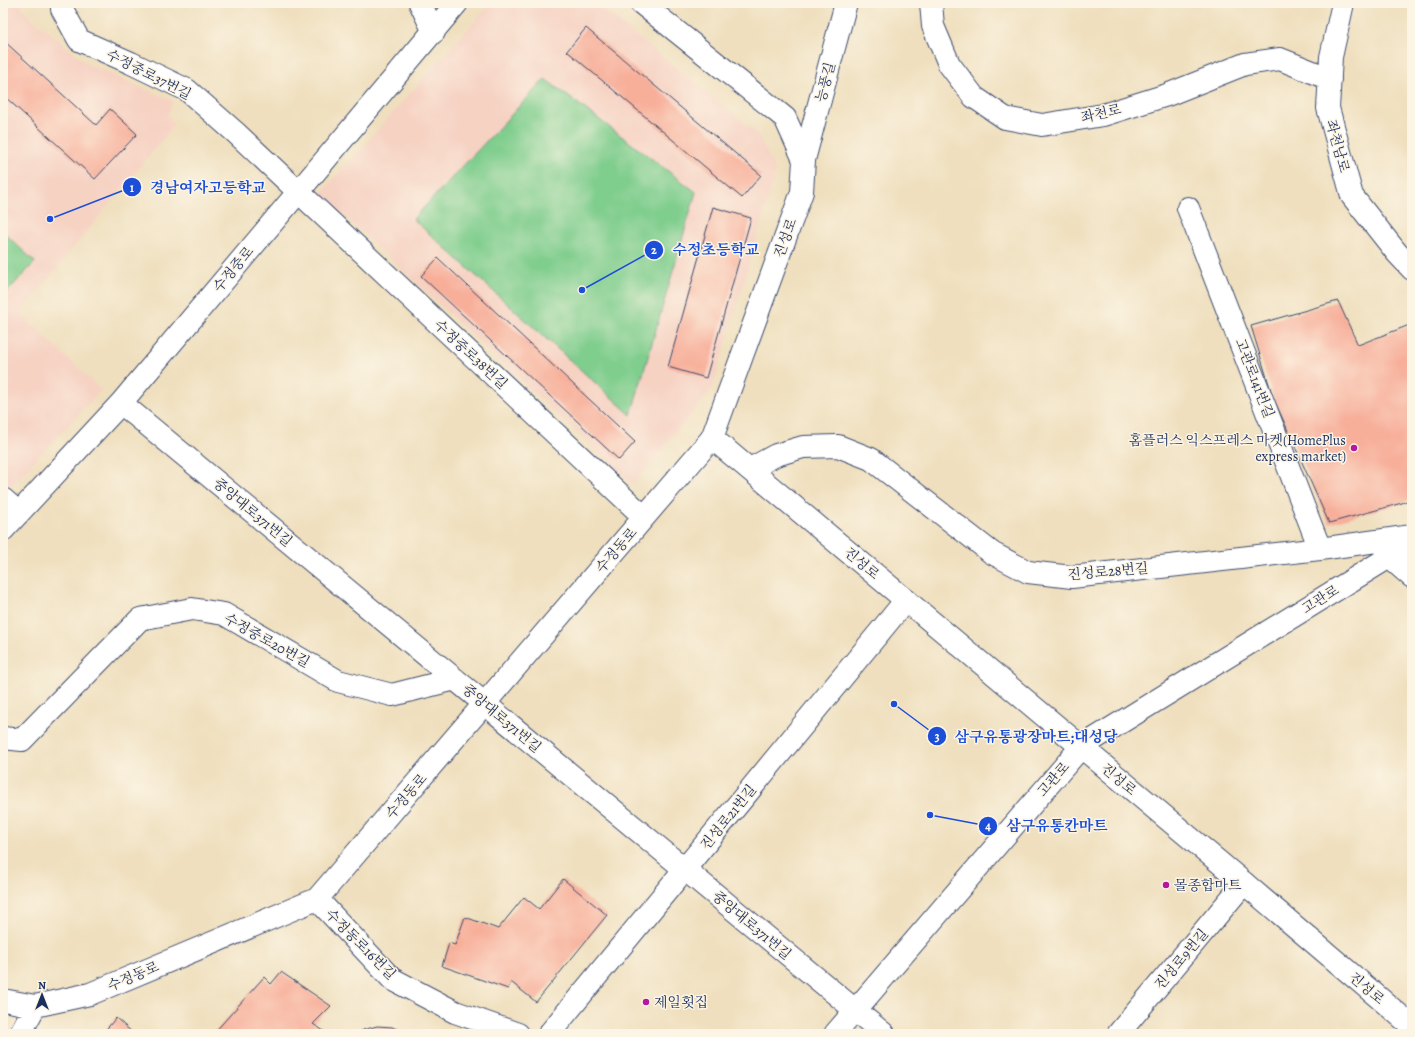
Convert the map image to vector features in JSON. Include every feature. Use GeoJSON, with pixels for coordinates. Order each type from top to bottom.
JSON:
{"type":"FeatureCollection","features":[{"type":"Feature","properties":{"kind":"street","name":"수정중로37번길"},"geometry":{"type":"LineString","coordinates":[[62,3],[62,9],[80,40],[187,90],[236,132],[298,191]]}},
{"type":"Feature","properties":{"kind":"street"},"geometry":{"type":"LineString","coordinates":[[420,3],[434,32]]}},
{"type":"Feature","properties":{"kind":"street","name":"수정중로"},"geometry":{"type":"LineString","coordinates":[[3,530],[121,403],[457,3]]}},
{"type":"Feature","properties":{"kind":"street","name":"진성로"},"geometry":{"type":"LineString","coordinates":[[641,3],[785,118],[804,160],[802,192],[712,438],[1244,883],[1412,1026]]}},
{"type":"Feature","properties":{"kind":"street","name":"능풍길"},"geometry":{"type":"LineString","coordinates":[[804,160],[846,3]]}},
{"type":"Feature","properties":{"kind":"street","name":"좌천로"},"geometry":{"type":"LineString","coordinates":[[931,3],[933,26],[949,64],[974,97],[1005,118],[1034,124],[1042,125],[1103,115],[1167,95],[1245,64],[1280,59],[1330,79]]}},
{"type":"Feature","properties":{"kind":"street","name":"좌천남로"},"geometry":{"type":"LineString","coordinates":[[1343,3],[1331,58],[1328,108],[1352,196],[1397,253],[1412,269]]}},
{"type":"Feature","properties":{"kind":"street","name":"수정중로38번길"},"geometry":{"type":"LineString","coordinates":[[298,191],[644,517]]}},
{"type":"Feature","properties":{"kind":"street","name":"고관로141번길"},"geometry":{"type":"LineString","coordinates":[[1188,208],[1320,549]]}},
{"type":"Feature","properties":{"kind":"street","name":"중앙대로371번길"},"geometry":{"type":"LineString","coordinates":[[121,403],[884,1034]]}},
{"type":"Feature","properties":{"kind":"street","name":"수정동로"},"geometry":{"type":"LineString","coordinates":[[3,1000],[35,1006],[90,994],[317,899],[712,438]]}},
{"type":"Feature","properties":{"kind":"street","name":"진성로28번길"},"geometry":{"type":"LineString","coordinates":[[750,469],[776,455],[803,447],[838,446],[871,459],[992,553],[1028,572],[1072,577],[1320,549],[1412,536]]}},
{"type":"Feature","properties":{"kind":"street"},"geometry":{"type":"LineString","coordinates":[[3,499],[19,513]]}},
{"type":"Feature","properties":{"kind":"street","name":"고관로"},"geometry":{"type":"LineString","coordinates":[[835,1034],[1081,747],[1412,543]]}},
{"type":"Feature","properties":{"kind":"street"},"geometry":{"type":"LineString","coordinates":[[1389,557],[1412,576]]}},
{"type":"Feature","properties":{"kind":"street","name":"진성로21번길"},"geometry":{"type":"LineString","coordinates":[[550,1034],[906,600]]}},
{"type":"Feature","properties":{"kind":"street","name":"수정중로20번길"},"geometry":{"type":"LineString","coordinates":[[3,738],[22,740],[140,619],[192,609],[224,614],[338,681],[392,695],[455,679]]}},
{"type":"Feature","properties":{"kind":"street","name":"진성로9번길"},"geometry":{"type":"LineString","coordinates":[[1118,1034],[1244,883]]}},
{"type":"Feature","properties":{"kind":"street","name":"수정동로16번길"},"geometry":{"type":"LineString","coordinates":[[317,899],[392,979],[455,1012],[518,1034]]}},
{"type":"Feature","properties":{"kind":"street"},"geometry":{"type":"LineString","coordinates":[[20,1034],[35,1006]]}},
{"type":"Feature","properties":{"kind":"street"},"geometry":{"type":"LineString","coordinates":[[35,1006],[35,1034]]}},
{"type":"Feature","properties":{"kind":"shaded area"},"geometry":{"type":"Polygon","coordinates":[[[3,3],[19,3],[28,15],[89,65],[173,101],[168,113],[174,125],[20,313],[101,390],[11,486],[3,479],[3,3]]]}},
{"type":"Feature","properties":{"kind":"shaded area"},"geometry":{"type":"Polygon","coordinates":[[[491,3],[595,3],[757,133],[776,171],[713,387],[633,485],[320,194],[491,3]]]}},
{"type":"Feature","properties":{"kind":"green space"},"geometry":{"type":"Polygon","coordinates":[[[545,79],[696,192],[631,415],[413,219],[545,79]]]}},
{"type":"Feature","properties":{"kind":"green space"},"geometry":{"type":"Polygon","coordinates":[[[3,232],[35,262],[3,296],[3,232]]]}},
{"type":"Feature","properties":{"kind":"building"},"geometry":{"type":"Polygon","coordinates":[[[586,28],[761,175],[742,198],[567,51],[586,28]]]}},
{"type":"Feature","properties":{"kind":"building"},"geometry":{"type":"Polygon","coordinates":[[[3,40],[96,125],[110,109],[137,134],[95,179],[3,95],[3,40]]]}},
{"type":"Feature","properties":{"kind":"building"},"geometry":{"type":"Polygon","coordinates":[[[713,207],[751,218],[706,378],[668,367],[713,207]]]}},
{"type":"Feature","properties":{"kind":"building"},"geometry":{"type":"Polygon","coordinates":[[[438,258],[635,442],[619,460],[421,276],[438,258]]]}},
{"type":"Feature","properties":{"kind":"building","name":"홈플러스 익스프레스 마켓(HomePlus express market)"},"geometry":{"type":"Polygon","coordinates":[[[1338,301],[1358,345],[1412,324],[1412,499],[1329,523],[1273,397],[1251,326],[1338,301]]]}},
{"type":"Feature","properties":{"kind":"building"},"geometry":{"type":"Polygon","coordinates":[[[563,879],[607,915],[536,1002],[511,982],[508,989],[442,966],[449,943],[455,945],[465,917],[498,929],[524,897],[539,909],[563,879]]]}},
{"type":"Feature","properties":{"kind":"building"},"geometry":{"type":"Polygon","coordinates":[[[281,972],[331,1006],[313,1024],[327,1033],[326,1034],[213,1034],[264,977],[271,984],[281,972]]]}},
{"type":"Feature","properties":{"kind":"building"},"geometry":{"type":"Polygon","coordinates":[[[116,1018],[134,1034],[102,1034],[116,1018]]]}},
{"type":"Feature","properties":{"kind":"building"},"geometry":{"type":"Polygon","coordinates":[[[377,1026],[392,1027],[407,1034],[357,1034],[363,1030],[377,1026]]]}},
{"type":"Feature","properties":{"kind":"place","name":"경남여자고등학교"},"geometry":{"type":"Point","coordinates":[50,219]}},
{"type":"Feature","properties":{"kind":"place","name":"수정초등학교"},"geometry":{"type":"Point","coordinates":[582,290]}},
{"type":"Feature","properties":{"kind":"place","name":"홈플러스 익스프레스 마켓(HomePlus express market)"},"geometry":{"type":"Point","coordinates":[1354,448]}},
{"type":"Feature","properties":{"kind":"place","name":"삼구유통광장마트;대성당"},"geometry":{"type":"Point","coordinates":[894,704]}},
{"type":"Feature","properties":{"kind":"place","name":"삼구유통칸마트"},"geometry":{"type":"Point","coordinates":[930,815]}},
{"type":"Feature","properties":{"kind":"place","name":"몰종합마트"},"geometry":{"type":"Point","coordinates":[1166,885]}},
{"type":"Feature","properties":{"kind":"place","name":"제일횟집"},"geometry":{"type":"Point","coordinates":[646,1002]}}]}
